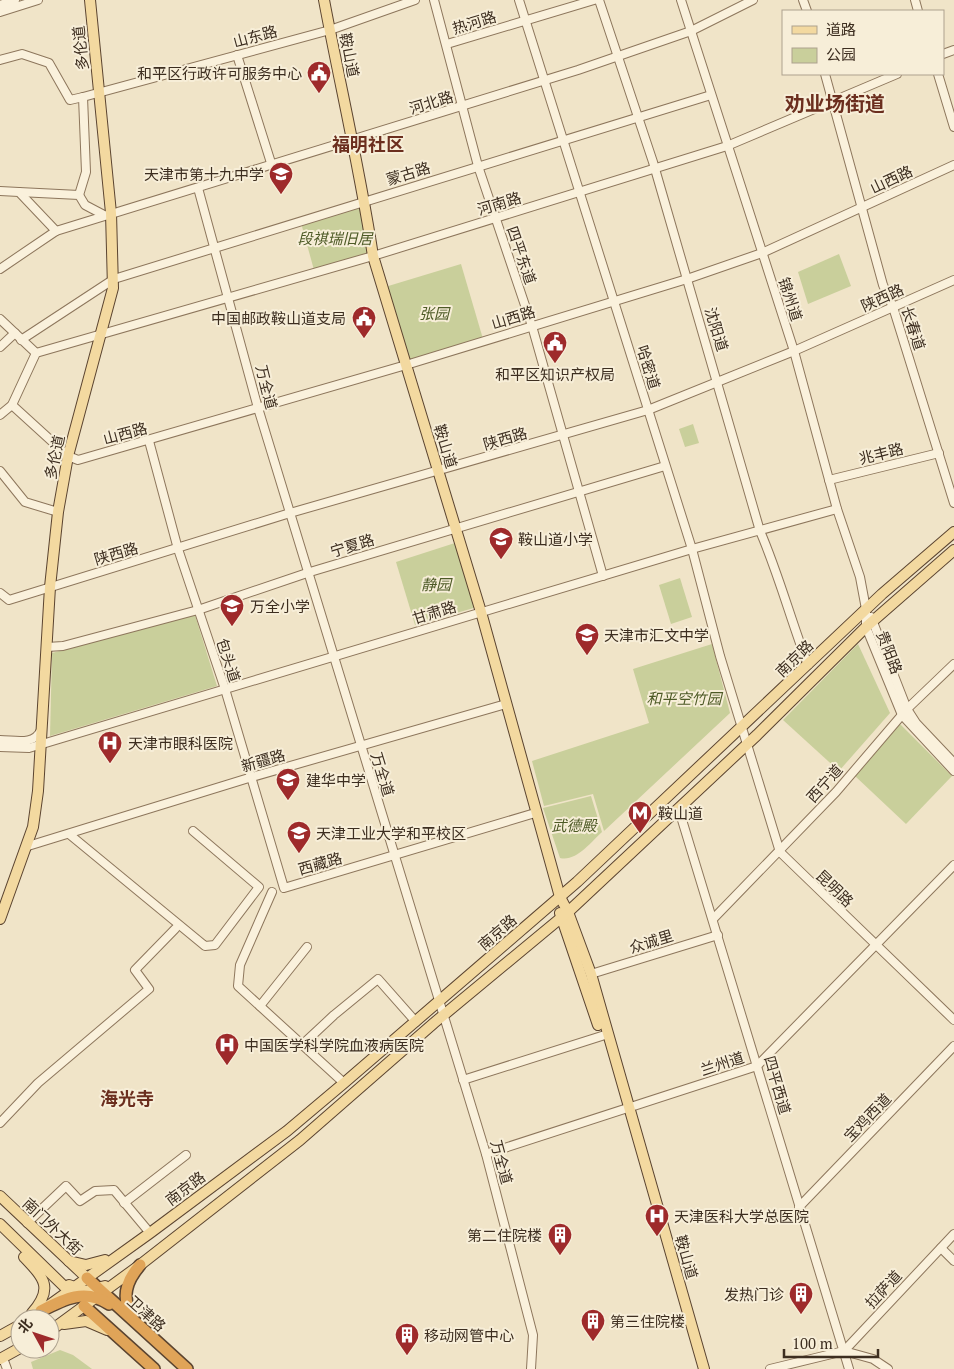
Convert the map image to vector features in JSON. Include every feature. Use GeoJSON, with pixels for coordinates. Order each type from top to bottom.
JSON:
{"type":"FeatureCollection","features":[{"type":"Feature","properties":{"kind":"highway"},"geometry":{"type":"LineString","coordinates":[[138,1326],[128,1310],[125,1295],[130,1279],[140,1265]]}},
{"type":"Feature","properties":{"kind":"highway"},"geometry":{"type":"LineString","coordinates":[[45,1309],[78,1292],[100,1293]]}},
{"type":"Feature","properties":{"kind":"highway"},"geometry":{"type":"LineString","coordinates":[[78,1292],[115,1335],[154,1369]]}},
{"type":"Feature","properties":{"kind":"highway","name":"卫津路"},"geometry":{"type":"LineString","coordinates":[[78,1292],[100,1293],[187,1369]]}},
{"type":"Feature","properties":{"kind":"main road","name":"多伦道"},"geometry":{"type":"LineString","coordinates":[[0,919],[28,846],[38,791],[50,587],[58,512],[68,456],[114,279],[100,93],[90,0]]}},
{"type":"Feature","properties":{"kind":"main road","name":"鞍山道"},"geometry":{"type":"LineString","coordinates":[[324,0],[351,142],[365,200],[373,256],[456,528],[535,814],[565,913],[572,946],[605,1035],[704,1369]]}},
{"type":"Feature","properties":{"kind":"main road","name":"南京路"},"geometry":{"type":"LineString","coordinates":[[60,1318],[78,1292],[128,1248],[150,1234],[287,1131],[560,897],[743,727],[866,609],[954,532]]}},
{"type":"Feature","properties":{"kind":"main road","name":"南京路"},"geometry":{"type":"LineString","coordinates":[[100,1293],[140,1265],[300,1140],[443,1016],[535,940],[679,810],[869,624],[954,550]]}},
{"type":"Feature","properties":{"kind":"main road"},"geometry":{"type":"LineString","coordinates":[[565,913],[569,895],[576,882]]}},
{"type":"Feature","properties":{"kind":"main road"},"geometry":{"type":"LineString","coordinates":[[576,931],[576,912],[590,892]]}},
{"type":"Feature","properties":{"kind":"main road","name":"鞍山道"},"geometry":{"type":"LineString","coordinates":[[565,913],[576,931],[591,974],[605,1035]]}},
{"type":"Feature","properties":{"kind":"main road"},"geometry":{"type":"LineString","coordinates":[[535,940],[556,933],[566,939],[572,946]]}},
{"type":"Feature","properties":{"kind":"main road","name":"鞍山道"},"geometry":{"type":"LineString","coordinates":[[627,1108],[698,1369]]}},
{"type":"Feature","properties":{"kind":"main road","name":"南门外大街"},"geometry":{"type":"LineString","coordinates":[[0,1196],[66,1259],[78,1292]]}},
{"type":"Feature","properties":{"kind":"main road"},"geometry":{"type":"LineString","coordinates":[[0,1224],[50,1274],[78,1292]]}},
{"type":"Feature","properties":{"kind":"main road"},"geometry":{"type":"LineString","coordinates":[[0,1233],[31,1265],[45,1285],[43,1299],[36,1309]]}},
{"type":"Feature","properties":{"kind":"main road"},"geometry":{"type":"LineString","coordinates":[[66,1259],[76,1263],[92,1265],[128,1248]]}},
{"type":"Feature","properties":{"kind":"main road"},"geometry":{"type":"LineString","coordinates":[[60,1327],[80,1320],[92,1322],[115,1335]]}},
{"type":"Feature","properties":{"kind":"street"},"geometry":{"type":"LineString","coordinates":[[0,5],[15,0]]}},
{"type":"Feature","properties":{"kind":"street"},"geometry":{"type":"LineString","coordinates":[[0,12],[38,0]]}},
{"type":"Feature","properties":{"kind":"street","name":"山东路"},"geometry":{"type":"LineString","coordinates":[[82,98],[330,30],[415,0]]}},
{"type":"Feature","properties":{"kind":"street","name":"四平东道"},"geometry":{"type":"LineString","coordinates":[[434,0],[464,106],[478,166],[532,326],[603,576]]}},
{"type":"Feature","properties":{"kind":"street","name":"哈密道"},"geometry":{"type":"LineString","coordinates":[[519,0],[692,549],[720,656],[747,744]]}},
{"type":"Feature","properties":{"kind":"street","name":"热河路"},"geometry":{"type":"LineString","coordinates":[[447,44],[594,0]]}},
{"type":"Feature","properties":{"kind":"street","name":"沈阳道"},"geometry":{"type":"LineString","coordinates":[[599,0],[639,118],[718,382],[760,531],[778,574],[791,621],[808,665]]}},
{"type":"Feature","properties":{"kind":"street","name":"锦州道"},"geometry":{"type":"LineString","coordinates":[[681,0],[794,351],[837,509],[860,578],[866,609]]}},
{"type":"Feature","properties":{"kind":"street","name":"河北路"},"geometry":{"type":"LineString","coordinates":[[0,269],[56,231],[545,81],[691,31],[753,0]]}},
{"type":"Feature","properties":{"kind":"street"},"geometry":{"type":"LineString","coordinates":[[0,60],[22,54],[49,63],[70,100],[82,98],[86,172],[79,194],[85,205],[108,214]]}},
{"type":"Feature","properties":{"kind":"street"},"geometry":{"type":"LineString","coordinates":[[237,56],[272,166]]}},
{"type":"Feature","properties":{"kind":"street","name":"长春道"},"geometry":{"type":"LineString","coordinates":[[825,75],[883,285],[893,307],[954,503]]}},
{"type":"Feature","properties":{"kind":"street","name":"河南路"},"geometry":{"type":"LineString","coordinates":[[36,354],[228,299],[579,194],[727,146],[895,75]]}},
{"type":"Feature","properties":{"kind":"street"},"geometry":{"type":"LineString","coordinates":[[938,75],[954,127]]}},
{"type":"Feature","properties":{"kind":"street","name":"蒙古路"},"geometry":{"type":"LineString","coordinates":[[22,340],[114,279],[365,200],[711,95]]}},
{"type":"Feature","properties":{"kind":"street","name":"山西路"},"geometry":{"type":"LineString","coordinates":[[68,456],[78,460],[149,441],[687,279],[762,253],[954,165]]}},
{"type":"Feature","properties":{"kind":"street","name":"万全道"},"geometry":{"type":"LineString","coordinates":[[198,188],[258,408],[310,572],[361,748],[486,1154],[533,1334],[531,1369]]}},
{"type":"Feature","properties":{"kind":"street"},"geometry":{"type":"LineString","coordinates":[[0,191],[79,194]]}},
{"type":"Feature","properties":{"kind":"street"},"geometry":{"type":"LineString","coordinates":[[19,192],[56,231]]}},
{"type":"Feature","properties":{"kind":"street","name":"陕西路"},"geometry":{"type":"LineString","coordinates":[[0,593],[9,600],[290,513],[648,410],[794,351],[954,280]]}},
{"type":"Feature","properties":{"kind":"street"},"geometry":{"type":"LineString","coordinates":[[0,319],[36,354],[12,405],[0,415]]}},
{"type":"Feature","properties":{"kind":"street"},"geometry":{"type":"LineString","coordinates":[[0,347],[15,334]]}},
{"type":"Feature","properties":{"kind":"street"},"geometry":{"type":"LineString","coordinates":[[12,405],[68,456]]}},
{"type":"Feature","properties":{"kind":"street","name":"包头道"},"geometry":{"type":"LineString","coordinates":[[149,441],[178,549],[225,689],[284,888]]}},
{"type":"Feature","properties":{"kind":"street","name":"兆丰路"},"geometry":{"type":"LineString","coordinates":[[829,480],[939,453]]}},
{"type":"Feature","properties":{"kind":"street","name":"宁夏路"},"geometry":{"type":"LineString","coordinates":[[47,647],[63,646],[198,610],[310,572],[665,466]]}},
{"type":"Feature","properties":{"kind":"street"},"geometry":{"type":"LineString","coordinates":[[0,471],[26,502],[58,512]]}},
{"type":"Feature","properties":{"kind":"street","name":"甘肃路"},"geometry":{"type":"LineString","coordinates":[[0,747],[29,748],[692,549],[837,509]]}},
{"type":"Feature","properties":{"kind":"street","name":"贵阳路"},"geometry":{"type":"LineString","coordinates":[[866,609],[869,624],[904,712],[954,772]]}},
{"type":"Feature","properties":{"kind":"street","name":"西宁道"},"geometry":{"type":"LineString","coordinates":[[713,920],[836,792],[904,712],[954,664]]}},
{"type":"Feature","properties":{"kind":"street","name":"新疆路"},"geometry":{"type":"LineString","coordinates":[[28,846],[252,777],[361,748],[506,704]]}},
{"type":"Feature","properties":{"kind":"street","name":"贵阳路"},"geometry":{"type":"LineString","coordinates":[[904,712],[954,762]]}},
{"type":"Feature","properties":{"kind":"street"},"geometry":{"type":"LineString","coordinates":[[0,740],[30,741],[36,738],[42,728]]}},
{"type":"Feature","properties":{"kind":"street","name":"昆明路"},"geometry":{"type":"LineString","coordinates":[[747,744],[780,852],[874,945],[954,1020]]}},
{"type":"Feature","properties":{"kind":"street","name":"四平西道"},"geometry":{"type":"LineString","coordinates":[[679,810],[849,1369]]}},
{"type":"Feature","properties":{"kind":"street","name":"西藏路"},"geometry":{"type":"LineString","coordinates":[[284,888],[535,814]]}},
{"type":"Feature","properties":{"kind":"street"},"geometry":{"type":"LineString","coordinates":[[69,834],[205,946],[215,945],[259,887],[193,831]]}},
{"type":"Feature","properties":{"kind":"street","name":"兰州道"},"geometry":{"type":"LineString","coordinates":[[486,1154],[758,1066],[954,865]]}},
{"type":"Feature","properties":{"kind":"street"},"geometry":{"type":"LineString","coordinates":[[272,892],[240,965],[238,986],[344,1083]]}},
{"type":"Feature","properties":{"kind":"street"},"geometry":{"type":"LineString","coordinates":[[0,1123],[38,1084],[149,989],[135,970],[175,929]]}},
{"type":"Feature","properties":{"kind":"street","name":"众诚里"},"geometry":{"type":"LineString","coordinates":[[591,974],[718,935]]}},
{"type":"Feature","properties":{"kind":"street"},"geometry":{"type":"LineString","coordinates":[[260,1006],[307,947]]}},
{"type":"Feature","properties":{"kind":"street"},"geometry":{"type":"LineString","coordinates":[[303,1044],[334,1014],[378,979],[416,1022]]}},
{"type":"Feature","properties":{"kind":"street"},"geometry":{"type":"LineString","coordinates":[[463,1080],[605,1035]]}},
{"type":"Feature","properties":{"kind":"street","name":"宝鸡西道"},"geometry":{"type":"LineString","coordinates":[[799,1207],[954,1046]]}},
{"type":"Feature","properties":{"kind":"street"},"geometry":{"type":"LineString","coordinates":[[124,1204],[186,1155]]}},
{"type":"Feature","properties":{"kind":"street"},"geometry":{"type":"LineString","coordinates":[[27,1223],[66,1186],[80,1200],[96,1191],[114,1190],[150,1234]]}},
{"type":"Feature","properties":{"kind":"street","name":"拉萨道"},"geometry":{"type":"LineString","coordinates":[[844,1351],[954,1234]]}},
{"type":"Feature","properties":{"kind":"street"},"geometry":{"type":"LineString","coordinates":[[941,1248],[954,1261]]}},
{"type":"Feature","properties":{"kind":"street"},"geometry":{"type":"LineString","coordinates":[[770,1369],[844,1351],[872,1359],[888,1369]]}},
{"type":"Feature","properties":{"kind":"street"},"geometry":{"type":"LineString","coordinates":[[2,1358],[8,1369]]}},
{"type":"Feature","properties":{"kind":"green space","name":"段祺瑞旧居"},"geometry":{"type":"Polygon","coordinates":[[[364,204],[373,253],[314,270],[301,223],[364,204]]]}},
{"type":"Feature","properties":{"kind":"green space"},"geometry":{"type":"Polygon","coordinates":[[[839,254],[851,286],[808,304],[798,272],[839,254]]]}},
{"type":"Feature","properties":{"kind":"green space","name":"张园"},"geometry":{"type":"Polygon","coordinates":[[[461,264],[483,339],[408,362],[385,287],[461,264]]]}},
{"type":"Feature","properties":{"kind":"green space"},"geometry":{"type":"Polygon","coordinates":[[[693,424],[699,443],[685,447],[679,429],[693,424]]]}},
{"type":"Feature","properties":{"kind":"green space","name":"静园"},"geometry":{"type":"Polygon","coordinates":[[[458,542],[477,607],[415,625],[396,562],[458,542]]]}},
{"type":"Feature","properties":{"kind":"green space"},"geometry":{"type":"Polygon","coordinates":[[[680,578],[692,617],[671,624],[659,585],[680,578]]]}},
{"type":"Feature","properties":{"kind":"green space"},"geometry":{"type":"Polygon","coordinates":[[[195,615],[217,686],[50,736],[52,653],[195,615]]]}},
{"type":"Feature","properties":{"kind":"green space","name":"和平空竹园"},"geometry":{"type":"Polygon","coordinates":[[[712,644],[730,713],[604,831],[593,794],[544,806],[532,761],[649,723],[633,669],[712,644]]]}},
{"type":"Feature","properties":{"kind":"green space"},"geometry":{"type":"Polygon","coordinates":[[[858,644],[890,713],[839,771],[783,720],[858,644]]]}},
{"type":"Feature","properties":{"kind":"green space"},"geometry":{"type":"Polygon","coordinates":[[[900,724],[952,776],[906,824],[855,776],[900,724]]]}},
{"type":"Feature","properties":{"kind":"green space","name":"武德殿"},"geometry":{"type":"Polygon","coordinates":[[[591,796],[602,832],[577,854],[572,857],[560,858],[543,808],[591,796]]]}},
{"type":"Feature","properties":{"kind":"green space"},"geometry":{"type":"Polygon","coordinates":[[[60,1350],[73,1355],[92,1369],[33,1369],[31,1362],[38,1359],[60,1359],[60,1350]]]}},
{"type":"Feature","properties":{"kind":"place","name":"和平区行政许可服务中心"},"geometry":{"type":"Point","coordinates":[319,94]}},
{"type":"Feature","properties":{"kind":"place","name":"天津市第十九中学"},"geometry":{"type":"Point","coordinates":[281,195]}},
{"type":"Feature","properties":{"kind":"place","name":"中国邮政鞍山道支局"},"geometry":{"type":"Point","coordinates":[364,339]}},
{"type":"Feature","properties":{"kind":"place","name":"和平区知识产权局"},"geometry":{"type":"Point","coordinates":[555,364]}},
{"type":"Feature","properties":{"kind":"place","name":"鞍山道小学"},"geometry":{"type":"Point","coordinates":[501,560]}},
{"type":"Feature","properties":{"kind":"place","name":"万全小学"},"geometry":{"type":"Point","coordinates":[232,627]}},
{"type":"Feature","properties":{"kind":"place","name":"天津市汇文中学"},"geometry":{"type":"Point","coordinates":[587,656]}},
{"type":"Feature","properties":{"kind":"place","name":"天津市眼科医院"},"geometry":{"type":"Point","coordinates":[110,764]}},
{"type":"Feature","properties":{"kind":"place","name":"建华中学"},"geometry":{"type":"Point","coordinates":[288,801]}},
{"type":"Feature","properties":{"kind":"place","name":"鞍山道"},"geometry":{"type":"Point","coordinates":[640,834]}},
{"type":"Feature","properties":{"kind":"place","name":"天津工业大学和平校区"},"geometry":{"type":"Point","coordinates":[299,854]}},
{"type":"Feature","properties":{"kind":"place","name":"中国医学科学院血液病医院"},"geometry":{"type":"Point","coordinates":[227,1066]}},
{"type":"Feature","properties":{"kind":"place","name":"天津医科大学总医院"},"geometry":{"type":"Point","coordinates":[657,1237]}},
{"type":"Feature","properties":{"kind":"place","name":"第二住院楼"},"geometry":{"type":"Point","coordinates":[560,1256]}},
{"type":"Feature","properties":{"kind":"place","name":"发热门诊"},"geometry":{"type":"Point","coordinates":[801,1315]}},
{"type":"Feature","properties":{"kind":"place","name":"第三住院楼"},"geometry":{"type":"Point","coordinates":[593,1342]}},
{"type":"Feature","properties":{"kind":"place","name":"移动网管中心"},"geometry":{"type":"Point","coordinates":[407,1356]}},
{"type":"Feature","properties":{"kind":"district","name":"劝业场街道"},"geometry":{"type":"Point","coordinates":[835,103]}},
{"type":"Feature","properties":{"kind":"district","name":"福明社区"},"geometry":{"type":"Point","coordinates":[368,144]}},
{"type":"Feature","properties":{"kind":"district","name":"海光寺"},"geometry":{"type":"Point","coordinates":[127,1098]}}]}
